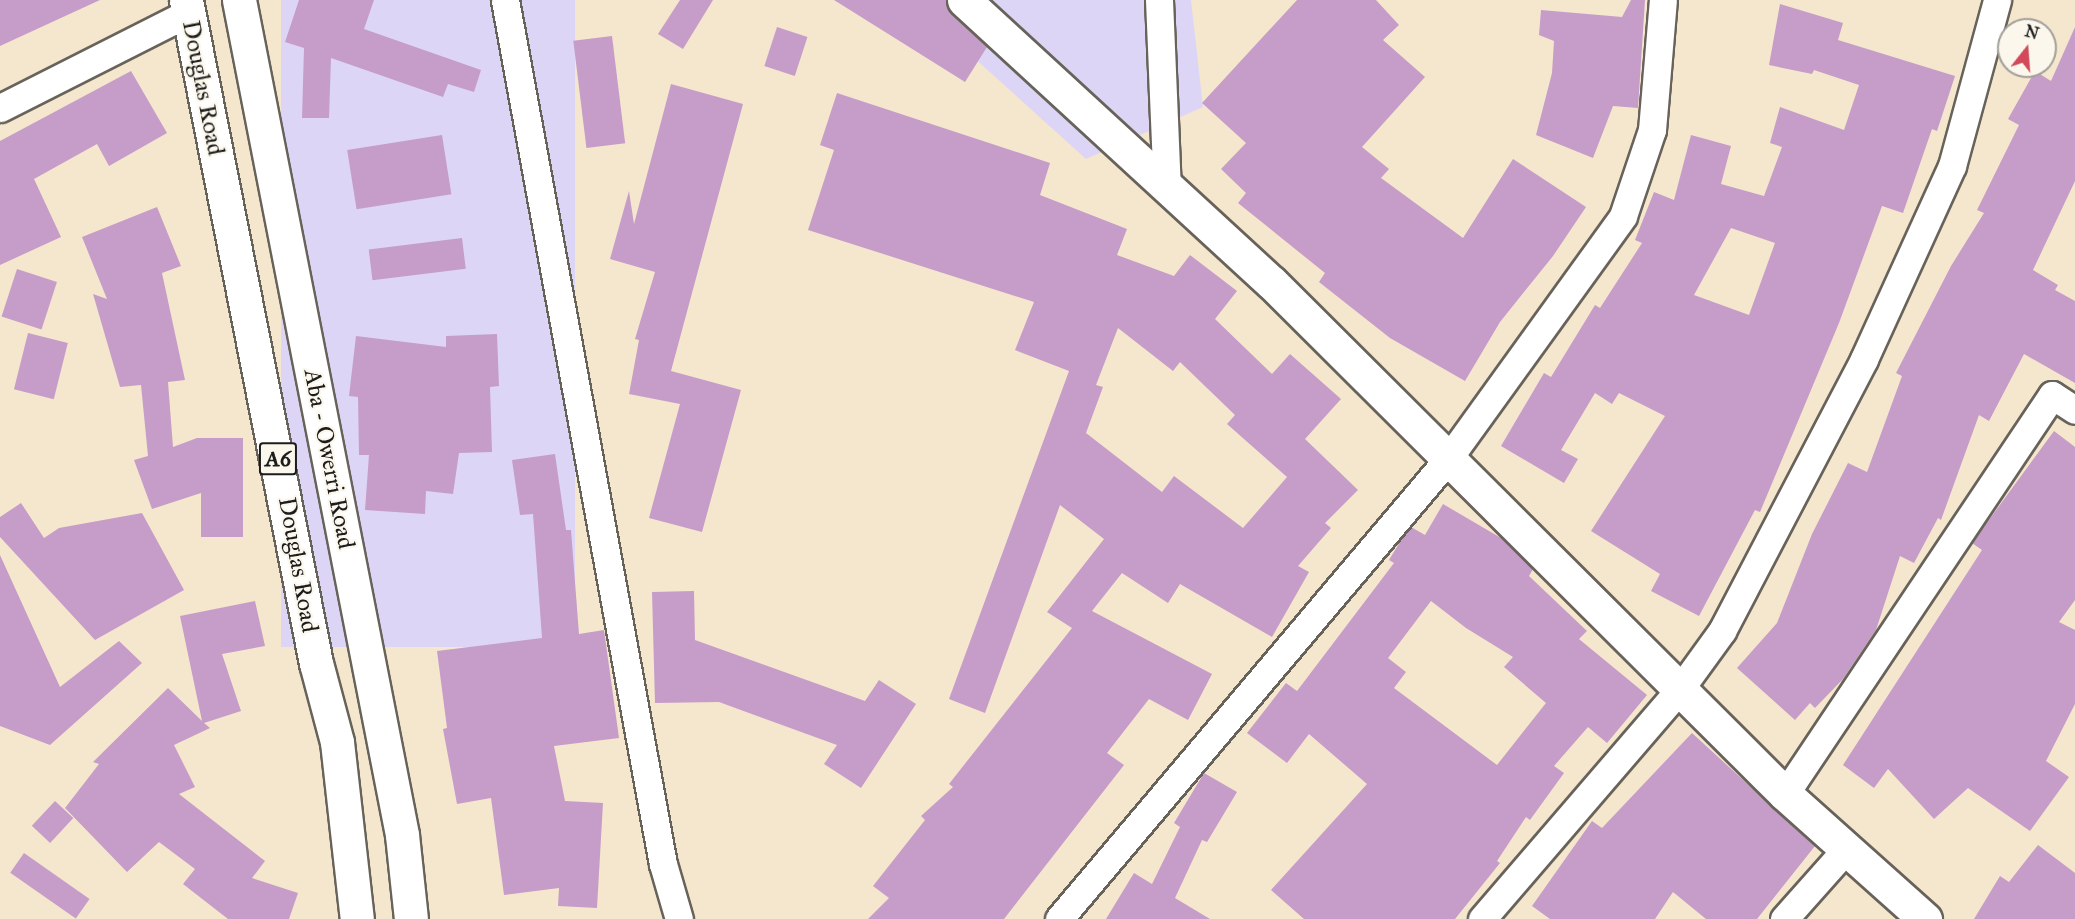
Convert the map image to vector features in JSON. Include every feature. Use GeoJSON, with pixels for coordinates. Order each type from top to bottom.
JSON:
{"type":"FeatureCollection","features":[{"type":"Feature","properties":{"kind":"main road","name":"Aba - Owerri Road"},"geometry":{"type":"LineString","coordinates":[[238,0],[402,835],[411,919]]}},
{"type":"Feature","properties":{"kind":"main road"},"geometry":{"type":"LineString","coordinates":[[964,0],[1167,190],[1271,282],[1785,794],[1925,919]]}},
{"type":"Feature","properties":{"kind":"main road","name":"Douglas Road"},"geometry":{"type":"LineString","coordinates":[[187,7],[316,663],[337,742],[357,919]]}},
{"type":"Feature","properties":{"kind":"main road"},"geometry":{"type":"LineString","coordinates":[[316,663],[366,648]]}},
{"type":"Feature","properties":{"kind":"street"},"geometry":{"type":"LineString","coordinates":[[504,0],[663,864],[679,919]]}},
{"type":"Feature","properties":{"kind":"street"},"geometry":{"type":"LineString","coordinates":[[1159,0],[1167,190]]}},
{"type":"Feature","properties":{"kind":"street"},"geometry":{"type":"LineString","coordinates":[[1059,919],[1448,459],[1623,216],[1652,130],[1663,0]]}},
{"type":"Feature","properties":{"kind":"street"},"geometry":{"type":"LineString","coordinates":[[1482,919],[1680,689],[1722,631],[1864,359],[1952,166],[1997,0]]}},
{"type":"Feature","properties":{"kind":"street"},"geometry":{"type":"LineString","coordinates":[[0,108],[187,7]]}},
{"type":"Feature","properties":{"kind":"street"},"geometry":{"type":"LineString","coordinates":[[1785,794],[2052,395],[2075,410]]}},
{"type":"Feature","properties":{"kind":"street"},"geometry":{"type":"LineString","coordinates":[[1784,919],[1847,848]]}},
{"type":"Feature","properties":{"kind":"shaded area"},"geometry":{"type":"Polygon","coordinates":[[[281,0],[575,0],[575,647],[281,647],[281,0]]]}},
{"type":"Feature","properties":{"kind":"shaded area"},"geometry":{"type":"Polygon","coordinates":[[[910,0],[1191,0],[1203,107],[1086,159],[910,0]]]}},
{"type":"Feature","properties":{"kind":"building"},"geometry":{"type":"Polygon","coordinates":[[[0,0],[100,0],[0,46],[0,0]]]}},
{"type":"Feature","properties":{"kind":"building"},"geometry":{"type":"Polygon","coordinates":[[[299,0],[374,0],[364,29],[481,70],[474,92],[448,84],[443,97],[331,58],[329,118],[302,118],[304,48],[285,42],[299,0]]]}},
{"type":"Feature","properties":{"kind":"building"},"geometry":{"type":"Polygon","coordinates":[[[680,0],[713,0],[683,49],[658,34],[680,0]]]}},
{"type":"Feature","properties":{"kind":"building"},"geometry":{"type":"Polygon","coordinates":[[[834,0],[946,0],[951,14],[987,47],[965,82],[834,0]]]}},
{"type":"Feature","properties":{"kind":"building"},"geometry":{"type":"Polygon","coordinates":[[[1297,0],[1376,0],[1399,25],[1383,40],[1425,77],[1362,147],[1389,169],[1381,178],[1463,238],[1513,159],[1586,207],[1553,256],[1500,322],[1465,381],[1390,338],[1319,282],[1325,273],[1238,203],[1246,193],[1221,169],[1246,143],[1202,103],[1297,0]]]}},
{"type":"Feature","properties":{"kind":"building"},"geometry":{"type":"Polygon","coordinates":[[[1631,0],[1645,0],[1638,108],[1613,106],[1593,158],[1536,135],[1552,73],[1554,41],[1539,35],[1541,10],[1622,17],[1631,0]]]}},
{"type":"Feature","properties":{"kind":"building"},"geometry":{"type":"Polygon","coordinates":[[[1780,4],[1843,23],[1838,40],[1955,76],[1937,131],[1932,129],[1903,213],[1882,206],[1839,323],[1760,512],[1755,510],[1699,616],[1651,591],[1660,574],[1591,531],[1665,416],[1619,393],[1612,404],[1595,393],[1561,450],[1578,459],[1564,483],[1501,446],[1544,373],[1551,377],[1595,305],[1600,308],[1642,243],[1635,240],[1654,192],[1674,200],[1691,135],[1731,146],[1721,184],[1764,196],[1782,147],[1770,143],[1780,107],[1844,130],[1859,85],[1814,70],[1812,74],[1769,65],[1780,4]],[[1731,228],[1694,295],[1749,315],[1775,243],[1731,228]]]}},
{"type":"Feature","properties":{"kind":"building"},"geometry":{"type":"Polygon","coordinates":[[[777,27],[807,37],[795,76],[764,66],[777,27]]]}},
{"type":"Feature","properties":{"kind":"building"},"geometry":{"type":"Polygon","coordinates":[[[2075,27],[2075,181],[2033,270],[2058,285],[2055,290],[2075,301],[2075,383],[2024,354],[1989,421],[1979,415],[1941,520],[1938,518],[1914,563],[1900,556],[1876,630],[1843,679],[1815,708],[1810,703],[1795,720],[1737,668],[1777,623],[1812,534],[1848,463],[1867,472],[1902,376],[1896,373],[1951,266],[1984,213],[1977,210],[2019,125],[2008,119],[2031,78],[2046,78],[2051,81],[2052,78],[2057,78],[2057,68],[2075,27]]]}},
{"type":"Feature","properties":{"kind":"building"},"geometry":{"type":"Polygon","coordinates":[[[612,36],[625,143],[586,148],[573,41],[612,36]]]}},
{"type":"Feature","properties":{"kind":"building"},"geometry":{"type":"Polygon","coordinates":[[[131,71],[167,133],[109,166],[97,144],[34,179],[61,237],[0,265],[0,141],[131,71]]]}},
{"type":"Feature","properties":{"kind":"building"},"geometry":{"type":"Polygon","coordinates":[[[671,84],[743,104],[671,371],[741,390],[702,532],[649,518],[680,404],[629,394],[639,340],[635,339],[655,272],[610,259],[629,191],[634,224],[671,84]]]}},
{"type":"Feature","properties":{"kind":"building"},"geometry":{"type":"Polygon","coordinates":[[[837,93],[1050,163],[1040,195],[1127,229],[1117,255],[1174,276],[1190,255],[1237,291],[1215,319],[1272,374],[1290,354],[1341,399],[1305,439],[1358,490],[1325,523],[1331,528],[1298,566],[1309,572],[1272,637],[1180,584],[1168,603],[1122,573],[1092,611],[1212,674],[1188,720],[1149,699],[1107,753],[1124,765],[1004,919],[868,919],[889,898],[873,886],[925,820],[921,816],[953,787],[949,784],[1072,628],[1047,612],[1104,539],[1060,505],[985,713],[949,699],[1069,371],[1015,350],[1034,302],[808,230],[834,150],[820,145],[837,93]],[[1118,328],[1096,385],[1103,387],[1086,433],[1162,492],[1174,476],[1243,528],[1287,477],[1227,424],[1235,415],[1180,362],[1173,371],[1118,328]]]}},
{"type":"Feature","properties":{"kind":"building"},"geometry":{"type":"Polygon","coordinates":[[[442,135],[451,194],[357,209],[347,150],[442,135]]]}},
{"type":"Feature","properties":{"kind":"building"},"geometry":{"type":"Polygon","coordinates":[[[157,207],[181,266],[162,273],[185,380],[168,382],[173,447],[197,438],[243,438],[243,537],[201,537],[201,493],[152,509],[134,460],[148,456],[141,385],[120,387],[93,294],[107,299],[82,237],[157,207]]]}},
{"type":"Feature","properties":{"kind":"building"},"geometry":{"type":"Polygon","coordinates":[[[462,238],[466,269],[372,280],[369,249],[462,238]]]}},
{"type":"Feature","properties":{"kind":"building"},"geometry":{"type":"Polygon","coordinates":[[[17,269],[57,282],[41,330],[2,317],[17,269]]]}},
{"type":"Feature","properties":{"kind":"building"},"geometry":{"type":"Polygon","coordinates":[[[28,333],[68,343],[54,399],[14,389],[28,333]]]}},
{"type":"Feature","properties":{"kind":"building"},"geometry":{"type":"Polygon","coordinates":[[[497,334],[499,386],[490,387],[492,452],[459,453],[453,494],[426,491],[425,514],[365,510],[369,455],[359,455],[358,397],[349,396],[356,336],[446,347],[446,336],[497,334]]]}},
{"type":"Feature","properties":{"kind":"building"},"geometry":{"type":"Polygon","coordinates":[[[2054,431],[2075,447],[2075,600],[2059,622],[2075,630],[2075,704],[2046,761],[2069,777],[2030,831],[1968,788],[1934,819],[1888,769],[1874,788],[1843,765],[1982,550],[1972,543],[2054,431]]]}},
{"type":"Feature","properties":{"kind":"building"},"geometry":{"type":"Polygon","coordinates":[[[555,454],[566,530],[571,530],[579,634],[604,630],[619,738],[554,746],[565,801],[603,803],[597,908],[558,906],[559,888],[504,895],[491,798],[457,804],[443,729],[447,728],[437,651],[542,638],[533,514],[520,515],[512,460],[555,454]]]}},
{"type":"Feature","properties":{"kind":"building"},"geometry":{"type":"Polygon","coordinates":[[[21,503],[44,538],[59,528],[142,513],[184,590],[95,640],[0,537],[0,517],[21,503]]]}},
{"type":"Feature","properties":{"kind":"building"},"geometry":{"type":"Polygon","coordinates":[[[1443,504],[1501,538],[1533,569],[1529,576],[1587,631],[1579,639],[1647,695],[1607,743],[1588,727],[1554,766],[1564,773],[1530,820],[1526,817],[1497,861],[1500,863],[1455,919],[1304,919],[1271,890],[1367,784],[1309,734],[1287,763],[1247,733],[1286,683],[1297,691],[1394,563],[1389,560],[1411,527],[1425,535],[1443,504]],[[1431,601],[1388,658],[1406,672],[1394,688],[1497,765],[1546,703],[1504,667],[1513,657],[1466,628],[1431,601]]]}},
{"type":"Feature","properties":{"kind":"building"},"geometry":{"type":"Polygon","coordinates":[[[0,555],[60,687],[119,641],[142,663],[50,745],[0,726],[0,555]]]}},
{"type":"Feature","properties":{"kind":"building"},"geometry":{"type":"Polygon","coordinates":[[[694,591],[695,640],[865,701],[879,680],[916,704],[861,788],[824,764],[837,745],[719,702],[655,703],[652,592],[694,591]]]}},
{"type":"Feature","properties":{"kind":"building"},"geometry":{"type":"Polygon","coordinates":[[[255,601],[265,646],[222,654],[241,711],[204,723],[210,728],[174,745],[195,787],[179,794],[265,861],[252,878],[298,893],[289,919],[228,919],[183,884],[195,869],[159,842],[127,872],[65,808],[99,764],[93,762],[168,688],[202,721],[180,616],[255,601]]]}},
{"type":"Feature","properties":{"kind":"building"},"geometry":{"type":"Polygon","coordinates":[[[1692,733],[1815,846],[1757,919],[1706,919],[1673,892],[1655,919],[1550,919],[1532,906],[1592,821],[1602,828],[1692,733]]]}},
{"type":"Feature","properties":{"kind":"building"},"geometry":{"type":"Polygon","coordinates":[[[1204,773],[1237,792],[1207,842],[1202,840],[1175,898],[1210,919],[1106,919],[1134,873],[1152,884],[1180,827],[1174,823],[1204,773]]]}},
{"type":"Feature","properties":{"kind":"building"},"geometry":{"type":"Polygon","coordinates":[[[55,801],[73,818],[50,843],[32,826],[55,801]]]}},
{"type":"Feature","properties":{"kind":"building"},"geometry":{"type":"Polygon","coordinates":[[[2038,845],[2075,873],[2075,919],[1974,919],[2000,876],[2009,882],[2038,845]]]}},
{"type":"Feature","properties":{"kind":"building"},"geometry":{"type":"Polygon","coordinates":[[[24,853],[90,899],[76,919],[10,873],[24,853]]]}}]}
